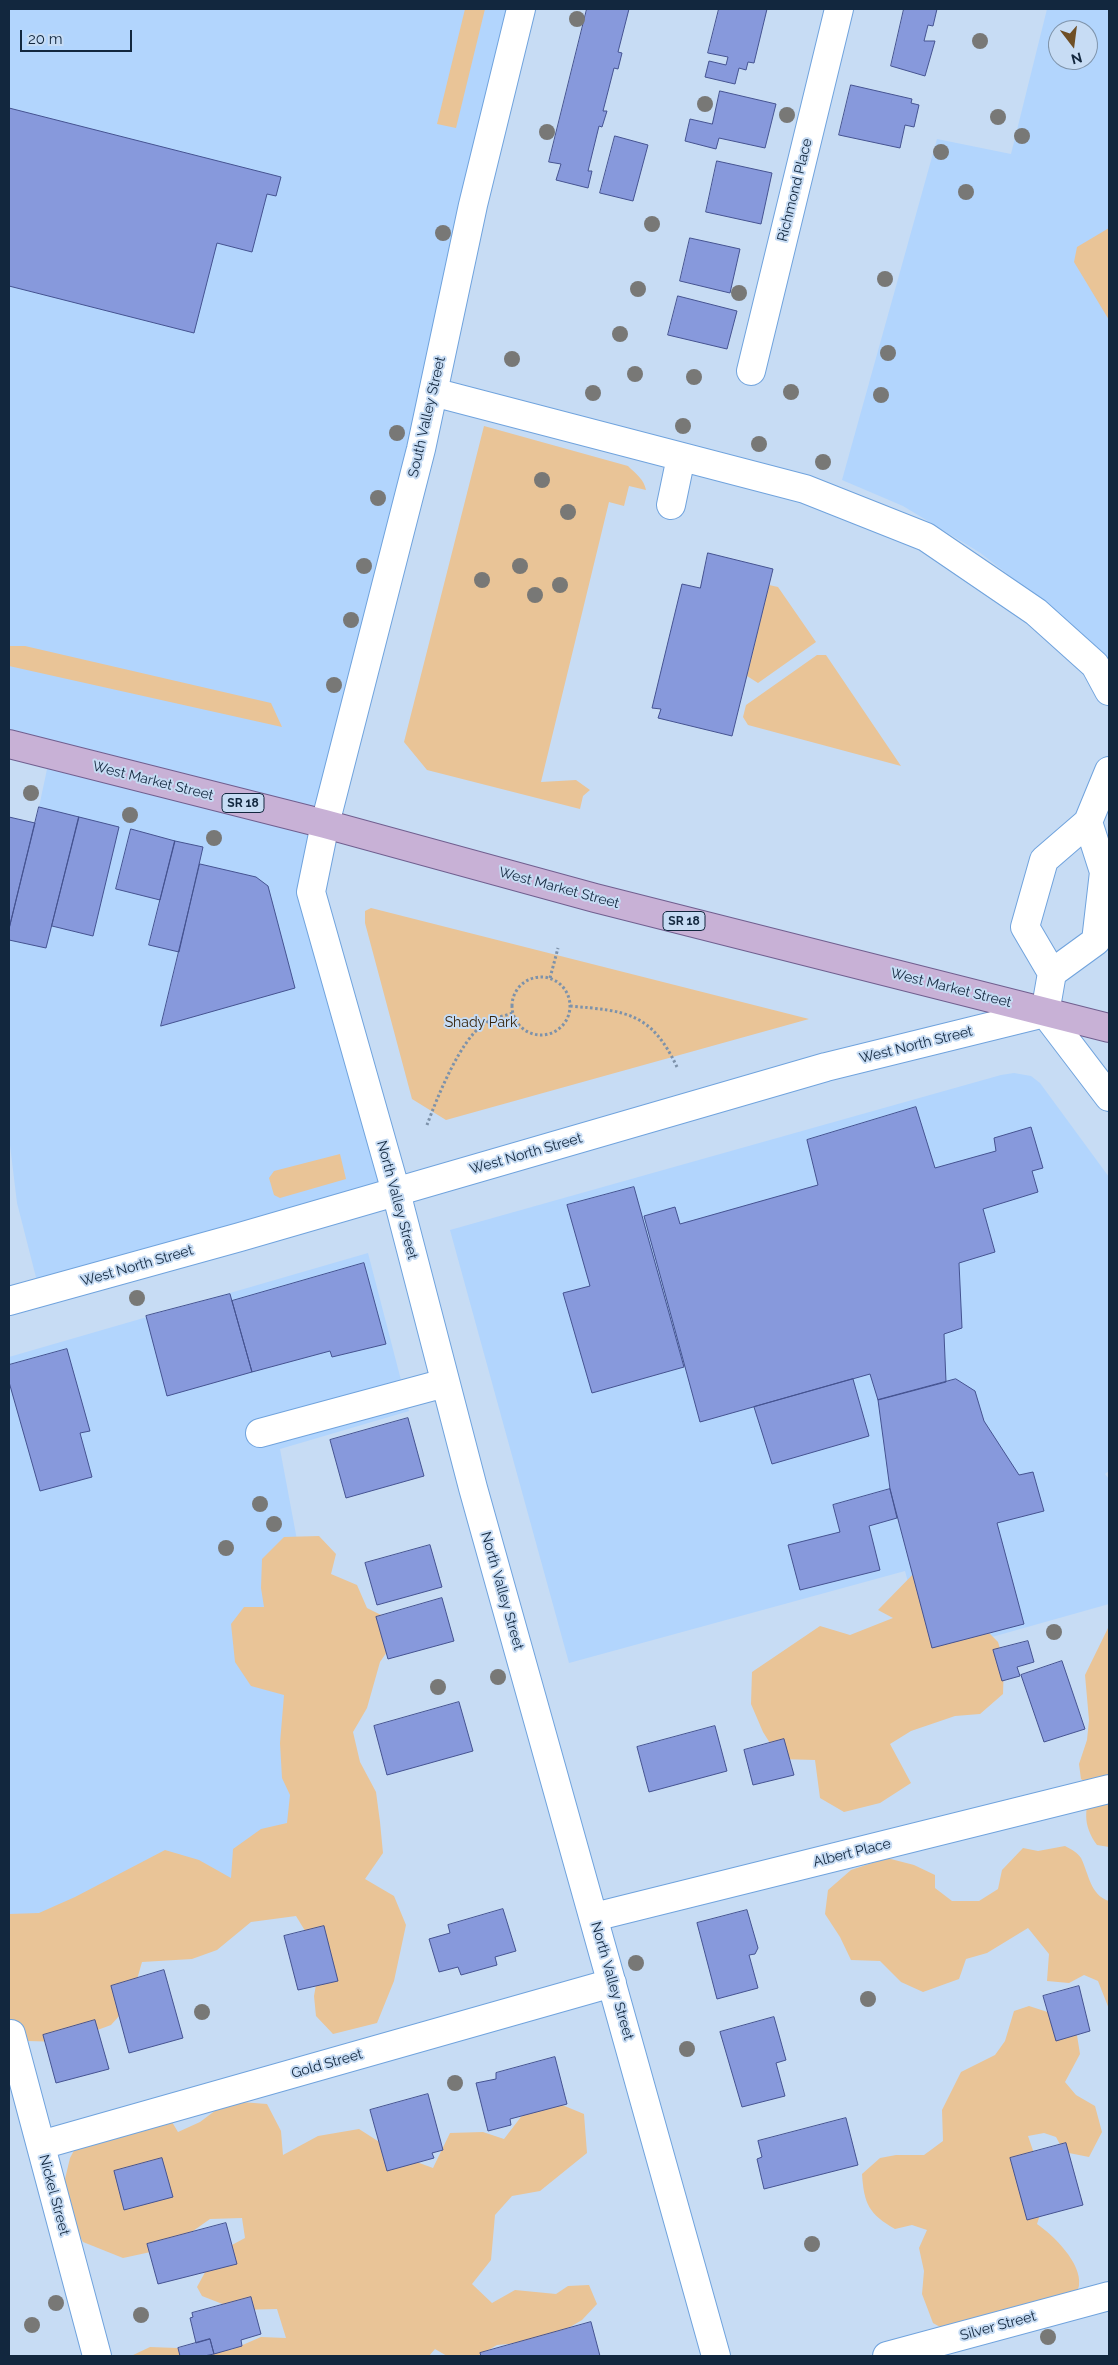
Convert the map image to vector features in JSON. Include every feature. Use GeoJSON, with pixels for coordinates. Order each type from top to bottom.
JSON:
{"type":"FeatureCollection","features":[{"type":"Feature","properties":{"kind":"main road","name":"West Market Street"},"geometry":{"type":"LineString","coordinates":[[9,744],[325,824],[595,898],[1109,1028]]}},
{"type":"Feature","properties":{"kind":"street","name":"South Valley Street"},"geometry":{"type":"LineString","coordinates":[[325,824],[420,449],[473,205],[521,9]]}},
{"type":"Feature","properties":{"kind":"street","name":"Richmond Place"},"geometry":{"type":"LineString","coordinates":[[751,371],[839,9]]}},
{"type":"Feature","properties":{"kind":"street"},"geometry":{"type":"LineString","coordinates":[[433,392],[805,489],[926,537],[1036,612],[1095,665],[1109,690]]}},
{"type":"Feature","properties":{"kind":"street"},"geometry":{"type":"LineString","coordinates":[[671,505],[680,457]]}},
{"type":"Feature","properties":{"kind":"street"},"geometry":{"type":"LineString","coordinates":[[1109,771],[1088,822],[1044,860],[1025,927],[1052,972],[1045,1012],[1109,1097]]}},
{"type":"Feature","properties":{"kind":"street"},"geometry":{"type":"LineString","coordinates":[[1052,972],[1096,941],[1104,872],[1088,822]]}},
{"type":"Feature","properties":{"kind":"street","name":"North Valley Street"},"geometry":{"type":"LineString","coordinates":[[325,824],[311,892],[396,1192],[445,1383],[716,2356]]}},
{"type":"Feature","properties":{"kind":"street","name":"West North Street"},"geometry":{"type":"LineString","coordinates":[[9,1301],[396,1192],[826,1067],[1045,1012]]}},
{"type":"Feature","properties":{"kind":"street"},"geometry":{"type":"LineString","coordinates":[[260,1433],[445,1383]]}},
{"type":"Feature","properties":{"kind":"street","name":"Albert Place"},"geometry":{"type":"LineString","coordinates":[[594,1917],[1109,1789]]}},
{"type":"Feature","properties":{"kind":"street","name":"Gold Street"},"geometry":{"type":"LineString","coordinates":[[41,2145],[612,1983]]}},
{"type":"Feature","properties":{"kind":"street","name":"Nickel Street"},"geometry":{"type":"LineString","coordinates":[[10,2034],[15,2072],[41,2145],[97,2356]]}},
{"type":"Feature","properties":{"kind":"street","name":"Silver Street"},"geometry":{"type":"LineString","coordinates":[[887,2356],[1109,2296]]}},
{"type":"Feature","properties":{"kind":"path"},"geometry":{"type":"LineString","coordinates":[[550,978],[558,948]]}},
{"type":"Feature","properties":{"kind":"path"},"geometry":{"type":"LineString","coordinates":[[532,978],[550,978],[562,985],[567,992],[570,1006],[563,1025],[545,1035],[525,1030],[515,1020],[513,996],[524,982],[532,978]]}},
{"type":"Feature","properties":{"kind":"path"},"geometry":{"type":"LineString","coordinates":[[570,1006],[608,1009],[632,1015],[648,1024],[668,1046],[677,1067]]}},
{"type":"Feature","properties":{"kind":"path"},"geometry":{"type":"LineString","coordinates":[[427,1125],[438,1096],[468,1041],[484,1023],[513,1013]]}},
{"type":"Feature","properties":{"kind":"shaded area"},"geometry":{"type":"Polygon","coordinates":[[[9,9],[521,9],[312,885],[396,1192],[40,1293],[17,1203],[9,1137],[9,929],[50,755],[9,744],[9,9]]]}},
{"type":"Feature","properties":{"kind":"shaded area"},"geometry":{"type":"Polygon","coordinates":[[[1047,9],[1109,9],[1109,661],[1054,610],[979,552],[903,506],[842,480],[937,139],[1011,154],[1047,9]]]}},
{"type":"Feature","properties":{"kind":"shaded area"},"geometry":{"type":"Polygon","coordinates":[[[1014,1073],[1031,1076],[1040,1083],[1109,1177],[1109,1471],[1105,1474],[1109,1479],[1109,1604],[928,1655],[905,1571],[569,1663],[450,1230],[1001,1075],[1014,1073]]]}},
{"type":"Feature","properties":{"kind":"shaded area"},"geometry":{"type":"Polygon","coordinates":[[[368,1253],[409,1411],[280,1449],[356,1856],[9,1962],[9,1357],[368,1253]]]}},
{"type":"Feature","properties":{"kind":"green space"},"geometry":{"type":"Polygon","coordinates":[[[465,9],[485,9],[456,128],[437,124],[465,9]]]}},
{"type":"Feature","properties":{"kind":"green space"},"geometry":{"type":"Polygon","coordinates":[[[1109,228],[1109,320],[1074,262],[1077,247],[1109,228]]]}},
{"type":"Feature","properties":{"kind":"green space"},"geometry":{"type":"Polygon","coordinates":[[[484,426],[628,466],[637,474],[645,486],[646,490],[629,486],[624,506],[609,502],[541,782],[576,780],[590,790],[583,796],[580,809],[427,770],[404,742],[484,426]]]}},
{"type":"Feature","properties":{"kind":"green space"},"geometry":{"type":"Polygon","coordinates":[[[769,585],[778,587],[816,642],[758,683],[747,676],[769,585]]]}},
{"type":"Feature","properties":{"kind":"green space"},"geometry":{"type":"Polygon","coordinates":[[[9,646],[25,646],[271,703],[282,727],[9,666],[9,646]]]}},
{"type":"Feature","properties":{"kind":"green space"},"geometry":{"type":"Polygon","coordinates":[[[817,655],[826,655],[901,766],[748,725],[743,717],[746,705],[817,655]]]}},
{"type":"Feature","properties":{"kind":"green space","name":"Shady Park"},"geometry":{"type":"Polygon","coordinates":[[[371,908],[809,1019],[446,1120],[412,1099],[365,923],[365,911],[371,908]]]}},
{"type":"Feature","properties":{"kind":"green space"},"geometry":{"type":"Polygon","coordinates":[[[340,1154],[346,1179],[280,1198],[274,1195],[269,1178],[274,1171],[340,1154]]]}},
{"type":"Feature","properties":{"kind":"green space"},"geometry":{"type":"Polygon","coordinates":[[[319,1536],[336,1554],[331,1574],[357,1585],[367,1608],[391,1620],[395,1640],[380,1662],[367,1708],[353,1732],[360,1762],[376,1792],[383,1853],[365,1879],[394,1896],[406,1925],[394,1981],[377,2023],[333,2034],[316,2016],[314,1996],[321,1957],[296,1916],[251,1922],[217,1950],[192,1959],[142,1962],[130,2004],[111,2025],[65,2042],[27,2041],[9,2052],[9,1914],[39,1913],[75,1897],[165,1850],[199,1860],[231,1878],[233,1849],[261,1829],[287,1823],[290,1795],[282,1778],[280,1743],[284,1695],[251,1686],[235,1662],[231,1624],[244,1607],[264,1607],[261,1588],[262,1559],[284,1537],[319,1536]]]}},
{"type":"Feature","properties":{"kind":"green space"},"geometry":{"type":"Polygon","coordinates":[[[922,1565],[998,1642],[1004,1662],[1003,1694],[980,1714],[955,1716],[911,1731],[890,1744],[911,1783],[880,1803],[844,1812],[820,1798],[815,1760],[780,1759],[763,1732],[751,1704],[752,1672],[820,1626],[850,1635],[893,1618],[878,1610],[922,1565]]]}},
{"type":"Feature","properties":{"kind":"green space"},"geometry":{"type":"Polygon","coordinates":[[[1109,1626],[1109,1847],[1097,1845],[1089,1830],[1086,1817],[1092,1786],[1081,1779],[1079,1764],[1087,1740],[1089,1720],[1085,1675],[1109,1626]]]}},
{"type":"Feature","properties":{"kind":"green space"},"geometry":{"type":"Polygon","coordinates":[[[1065,1846],[1080,1856],[1094,1889],[1109,1901],[1109,2009],[1098,1981],[1084,1975],[1069,1983],[1047,1981],[1049,1954],[1028,1928],[987,1953],[966,1959],[959,1979],[923,1992],[901,1982],[880,1961],[851,1960],[840,1937],[825,1914],[828,1890],[851,1870],[887,1858],[914,1865],[935,1875],[935,1888],[952,1901],[979,1901],[998,1889],[1002,1870],[1023,1848],[1038,1851],[1065,1846]]]}},
{"type":"Feature","properties":{"kind":"green space"},"geometry":{"type":"Polygon","coordinates":[[[1029,2006],[1063,2017],[1076,2029],[1080,2054],[1065,2082],[1076,2095],[1095,2106],[1102,2132],[1089,2157],[1064,2152],[1056,2137],[1044,2133],[1028,2136],[1037,2162],[1045,2199],[1037,2224],[1065,2250],[1076,2268],[1079,2286],[1074,2296],[972,2345],[933,2323],[922,2294],[924,2271],[919,2248],[927,2230],[912,2225],[895,2229],[879,2218],[866,2201],[862,2174],[880,2158],[896,2155],[924,2155],[943,2141],[942,2110],[961,2072],[995,2055],[1005,2041],[1014,2011],[1029,2006]]]}},
{"type":"Feature","properties":{"kind":"green space"},"geometry":{"type":"Polygon","coordinates":[[[228,2101],[267,2104],[281,2131],[283,2155],[318,2136],[359,2129],[403,2157],[433,2168],[450,2133],[483,2132],[504,2139],[527,2109],[555,2102],[584,2114],[587,2153],[540,2191],[512,2196],[495,2215],[491,2260],[472,2284],[492,2303],[515,2290],[556,2294],[568,2286],[589,2285],[597,2304],[582,2320],[558,2334],[530,2342],[497,2345],[478,2356],[447,2356],[435,2349],[429,2356],[131,2356],[150,2347],[231,2350],[261,2337],[286,2338],[277,2309],[238,2310],[202,2296],[197,2287],[215,2254],[245,2238],[242,2218],[210,2219],[169,2248],[123,2258],[83,2242],[60,2200],[70,2158],[79,2141],[132,2125],[172,2122],[178,2132],[200,2122],[228,2101]]]}},
{"type":"Feature","properties":{"kind":"building"},"geometry":{"type":"Polygon","coordinates":[[[587,9],[629,9],[618,52],[622,53],[618,69],[614,68],[603,111],[607,111],[602,127],[599,126],[588,171],[592,171],[588,188],[556,180],[561,164],[549,162],[587,9]]]}},
{"type":"Feature","properties":{"kind":"building"},"geometry":{"type":"Polygon","coordinates":[[[719,9],[767,9],[754,63],[748,62],[746,70],[739,68],[735,84],[705,77],[709,61],[726,65],[728,57],[708,53],[719,9]]]}},
{"type":"Feature","properties":{"kind":"building"},"geometry":{"type":"Polygon","coordinates":[[[904,9],[937,9],[933,26],[928,25],[924,41],[935,41],[925,76],[891,66],[904,9]]]}},
{"type":"Feature","properties":{"kind":"building"},"geometry":{"type":"Polygon","coordinates":[[[851,85],[912,99],[911,103],[919,105],[914,127],[905,125],[900,148],[839,135],[851,85]]]}},
{"type":"Feature","properties":{"kind":"building"},"geometry":{"type":"Polygon","coordinates":[[[720,91],[776,104],[765,148],[719,138],[716,149],[685,141],[690,119],[712,124],[720,91]]]}},
{"type":"Feature","properties":{"kind":"building"},"geometry":{"type":"Polygon","coordinates":[[[9,108],[281,177],[276,196],[267,194],[252,252],[217,243],[194,333],[9,286],[9,108]]]}},
{"type":"Feature","properties":{"kind":"building"},"geometry":{"type":"Polygon","coordinates":[[[615,136],[648,145],[633,201],[600,193],[615,136]]]}},
{"type":"Feature","properties":{"kind":"building"},"geometry":{"type":"Polygon","coordinates":[[[717,161],[772,173],[761,224],[706,212],[717,161]]]}},
{"type":"Feature","properties":{"kind":"building"},"geometry":{"type":"Polygon","coordinates":[[[690,238],[740,249],[730,293],[680,281],[690,238]]]}},
{"type":"Feature","properties":{"kind":"building"},"geometry":{"type":"Polygon","coordinates":[[[678,296],[737,311],[727,349],[668,335],[678,296]]]}},
{"type":"Feature","properties":{"kind":"building"},"geometry":{"type":"Polygon","coordinates":[[[708,553],[773,569],[732,736],[658,718],[661,709],[652,708],[682,584],[700,588],[708,553]]]}},
{"type":"Feature","properties":{"kind":"building"},"geometry":{"type":"Polygon","coordinates":[[[39,807],[79,817],[46,948],[9,940],[9,929],[39,807]]]}},
{"type":"Feature","properties":{"kind":"building"},"geometry":{"type":"Polygon","coordinates":[[[9,817],[35,823],[9,929],[9,817]]]}},
{"type":"Feature","properties":{"kind":"building"},"geometry":{"type":"Polygon","coordinates":[[[79,817],[119,827],[93,936],[52,926],[79,817]]]}},
{"type":"Feature","properties":{"kind":"building"},"geometry":{"type":"Polygon","coordinates":[[[131,829],[175,841],[160,900],[116,889],[131,829]]]}},
{"type":"Feature","properties":{"kind":"building"},"geometry":{"type":"Polygon","coordinates":[[[175,841],[203,847],[179,952],[149,945],[175,841]]]}},
{"type":"Feature","properties":{"kind":"building"},"geometry":{"type":"Polygon","coordinates":[[[200,864],[256,877],[268,886],[295,988],[161,1026],[200,864]]]}},
{"type":"Feature","properties":{"kind":"building"},"geometry":{"type":"Polygon","coordinates":[[[916,1107],[935,1168],[996,1151],[994,1138],[1031,1127],[1043,1168],[1032,1171],[1038,1192],[983,1209],[995,1252],[959,1263],[962,1328],[944,1334],[946,1382],[878,1400],[870,1374],[700,1422],[644,1216],[675,1207],[680,1224],[818,1185],[807,1140],[916,1107]]]}},
{"type":"Feature","properties":{"kind":"building"},"geometry":{"type":"Polygon","coordinates":[[[634,1187],[684,1367],[592,1393],[563,1293],[590,1286],[567,1205],[634,1187]]]}},
{"type":"Feature","properties":{"kind":"building"},"geometry":{"type":"Polygon","coordinates":[[[364,1263],[386,1344],[332,1357],[330,1351],[252,1372],[232,1301],[364,1263]]]}},
{"type":"Feature","properties":{"kind":"building"},"geometry":{"type":"Polygon","coordinates":[[[230,1294],[252,1372],[167,1396],[146,1316],[230,1294]]]}},
{"type":"Feature","properties":{"kind":"building"},"geometry":{"type":"Polygon","coordinates":[[[67,1349],[90,1431],[80,1433],[92,1477],[40,1491],[9,1382],[9,1365],[67,1349]]]}},
{"type":"Feature","properties":{"kind":"building"},"geometry":{"type":"Polygon","coordinates":[[[853,1379],[869,1436],[772,1464],[754,1407],[853,1379]]]}},
{"type":"Feature","properties":{"kind":"building"},"geometry":{"type":"Polygon","coordinates":[[[956,1379],[975,1391],[984,1421],[1019,1475],[1033,1472],[1044,1511],[997,1523],[1024,1624],[932,1648],[890,1489],[878,1400],[956,1379]]]}},
{"type":"Feature","properties":{"kind":"building"},"geometry":{"type":"Polygon","coordinates":[[[408,1418],[424,1476],[346,1498],[330,1440],[408,1418]]]}},
{"type":"Feature","properties":{"kind":"building"},"geometry":{"type":"Polygon","coordinates":[[[890,1489],[897,1518],[869,1526],[880,1570],[800,1590],[788,1545],[840,1532],[833,1505],[890,1489]]]}},
{"type":"Feature","properties":{"kind":"building"},"geometry":{"type":"Polygon","coordinates":[[[430,1545],[442,1587],[377,1605],[365,1563],[430,1545]]]}},
{"type":"Feature","properties":{"kind":"building"},"geometry":{"type":"Polygon","coordinates":[[[442,1598],[454,1641],[388,1659],[376,1617],[442,1598]]]}},
{"type":"Feature","properties":{"kind":"building"},"geometry":{"type":"Polygon","coordinates":[[[1028,1641],[1034,1662],[1017,1667],[1020,1676],[1002,1681],[993,1650],[1028,1641]]]}},
{"type":"Feature","properties":{"kind":"building"},"geometry":{"type":"Polygon","coordinates":[[[1062,1661],[1085,1729],[1044,1742],[1021,1675],[1062,1661]]]}},
{"type":"Feature","properties":{"kind":"building"},"geometry":{"type":"Polygon","coordinates":[[[459,1702],[473,1751],[387,1775],[374,1726],[459,1702]]]}},
{"type":"Feature","properties":{"kind":"building"},"geometry":{"type":"Polygon","coordinates":[[[715,1726],[727,1771],[649,1792],[637,1747],[715,1726]]]}},
{"type":"Feature","properties":{"kind":"building"},"geometry":{"type":"Polygon","coordinates":[[[784,1739],[794,1775],[753,1785],[744,1750],[784,1739]]]}},
{"type":"Feature","properties":{"kind":"building"},"geometry":{"type":"Polygon","coordinates":[[[503,1909],[516,1951],[495,1957],[497,1965],[461,1975],[458,1967],[439,1972],[429,1939],[450,1933],[448,1925],[503,1909]]]}},
{"type":"Feature","properties":{"kind":"building"},"geometry":{"type":"Polygon","coordinates":[[[747,1910],[758,1948],[755,1954],[749,1955],[758,1988],[717,1999],[697,1923],[747,1910]]]}},
{"type":"Feature","properties":{"kind":"building"},"geometry":{"type":"Polygon","coordinates":[[[324,1926],[338,1981],[298,1990],[284,1936],[324,1926]]]}},
{"type":"Feature","properties":{"kind":"building"},"geometry":{"type":"Polygon","coordinates":[[[164,1970],[183,2038],[129,2053],[111,1986],[164,1970]]]}},
{"type":"Feature","properties":{"kind":"building"},"geometry":{"type":"Polygon","coordinates":[[[1079,1986],[1090,2031],[1056,2041],[1043,1996],[1079,1986]]]}},
{"type":"Feature","properties":{"kind":"building"},"geometry":{"type":"Polygon","coordinates":[[[774,2017],[786,2060],[776,2063],[785,2096],[742,2107],[720,2032],[774,2017]]]}},
{"type":"Feature","properties":{"kind":"building"},"geometry":{"type":"Polygon","coordinates":[[[95,2020],[109,2069],[56,2083],[43,2035],[95,2020]]]}},
{"type":"Feature","properties":{"kind":"building"},"geometry":{"type":"Polygon","coordinates":[[[555,2057],[567,2104],[510,2119],[511,2125],[488,2131],[476,2083],[496,2079],[496,2073],[555,2057]]]}},
{"type":"Feature","properties":{"kind":"building"},"geometry":{"type":"Polygon","coordinates":[[[428,2094],[443,2150],[432,2153],[434,2158],[387,2171],[370,2110],[428,2094]]]}},
{"type":"Feature","properties":{"kind":"building"},"geometry":{"type":"Polygon","coordinates":[[[846,2118],[858,2165],[764,2189],[757,2159],[762,2157],[758,2141],[846,2118]]]}},
{"type":"Feature","properties":{"kind":"building"},"geometry":{"type":"Polygon","coordinates":[[[1066,2143],[1083,2205],[1027,2220],[1010,2158],[1066,2143]]]}},
{"type":"Feature","properties":{"kind":"building"},"geometry":{"type":"Polygon","coordinates":[[[162,2158],[173,2197],[124,2210],[114,2171],[162,2158]]]}},
{"type":"Feature","properties":{"kind":"building"},"geometry":{"type":"Polygon","coordinates":[[[226,2223],[237,2264],[158,2284],[147,2244],[226,2223]]]}},
{"type":"Feature","properties":{"kind":"building"},"geometry":{"type":"Polygon","coordinates":[[[251,2297],[261,2334],[241,2340],[242,2346],[214,2354],[210,2339],[196,2343],[190,2318],[193,2317],[192,2313],[251,2297]]]}},
{"type":"Feature","properties":{"kind":"building"},"geometry":{"type":"Polygon","coordinates":[[[591,2322],[600,2356],[481,2356],[480,2353],[591,2322]]]}},
{"type":"Feature","properties":{"kind":"building"},"geometry":{"type":"Polygon","coordinates":[[[210,2339],[214,2354],[180,2356],[178,2348],[210,2339]]]}}]}
